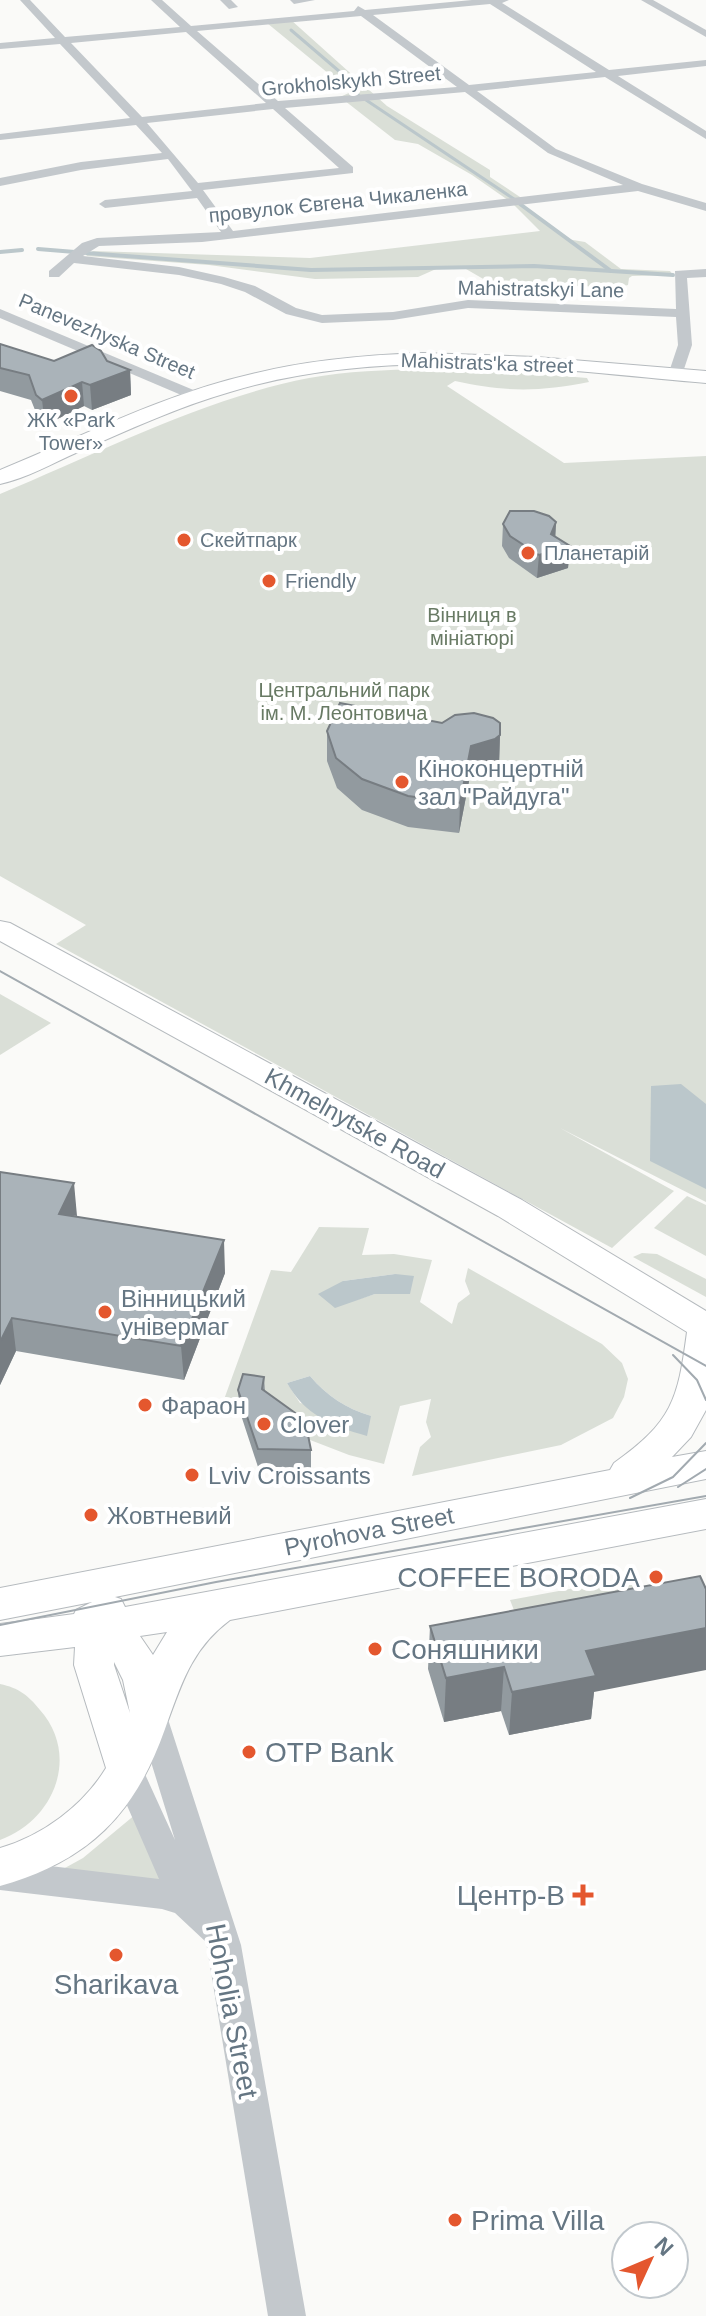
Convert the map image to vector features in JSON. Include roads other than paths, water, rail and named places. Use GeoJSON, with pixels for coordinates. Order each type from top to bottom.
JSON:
{"type":"FeatureCollection","features":[{"type":"Feature","properties":{"kind":"main road","name":"Mahistrats'ka street"},"geometry":{"type":"LineString","coordinates":[[0,478],[198,397],[276,374],[391,359],[481,359],[706,377]]}},
{"type":"Feature","properties":{"kind":"main road","name":"Khmelnytske Road"},"geometry":{"type":"LineString","coordinates":[[0,929],[706,1319]]}},
{"type":"Feature","properties":{"kind":"main road"},"geometry":{"type":"LineString","coordinates":[[614,1482],[657,1453],[687,1417],[697,1380],[706,1319]]}},
{"type":"Feature","properties":{"kind":"main road","name":"Pyrohova Street"},"geometry":{"type":"LineString","coordinates":[[0,1604],[706,1465]]}},
{"type":"Feature","properties":{"kind":"main road","name":"Pyrohova Street"},"geometry":{"type":"LineString","coordinates":[[98,1646],[222,1606],[706,1514]]}},
{"type":"Feature","properties":{"kind":"main road"},"geometry":{"type":"LineString","coordinates":[[125,1580],[110,1602],[98,1646],[128,1771]]}},
{"type":"Feature","properties":{"kind":"main road"},"geometry":{"type":"LineString","coordinates":[[38,1596],[98,1646]]}},
{"type":"Feature","properties":{"kind":"main road","name":"Pyrohova Street"},"geometry":{"type":"LineString","coordinates":[[0,1867],[32,1857],[58,1843],[83,1823],[128,1771],[181,1638],[199,1619],[222,1606]]}},
{"type":"Feature","properties":{"kind":"main road"},"geometry":{"type":"LineString","coordinates":[[0,1640],[41,1635],[73,1647],[122,1641],[135,1655],[151,1713]]}},
{"type":"Feature","properties":{"kind":"street"},"geometry":{"type":"LineString","coordinates":[[25,0],[171,155],[230,235]]}},
{"type":"Feature","properties":{"kind":"street"},"geometry":{"type":"LineString","coordinates":[[105,204],[349,170],[156,0]]}},
{"type":"Feature","properties":{"kind":"street"},"geometry":{"type":"LineString","coordinates":[[294,1],[310,0]]}},
{"type":"Feature","properties":{"kind":"street"},"geometry":{"type":"LineString","coordinates":[[346,0],[552,151],[584,167],[638,187],[706,207]]}},
{"type":"Feature","properties":{"kind":"street"},"geometry":{"type":"LineString","coordinates":[[0,46],[504,0]]}},
{"type":"Feature","properties":{"kind":"street"},"geometry":{"type":"LineString","coordinates":[[646,0],[706,34]]}},
{"type":"Feature","properties":{"kind":"street"},"geometry":{"type":"LineString","coordinates":[[491,1],[706,136]]}},
{"type":"Feature","properties":{"kind":"street","name":"Grokholskykh Street"},"geometry":{"type":"LineString","coordinates":[[0,137],[275,105],[467,89],[706,63]]}},
{"type":"Feature","properties":{"kind":"street"},"geometry":{"type":"LineString","coordinates":[[0,182],[81,166],[171,155]]}},
{"type":"Feature","properties":{"kind":"street","name":"провулок Євгена Чикаленка"},"geometry":{"type":"LineString","coordinates":[[54,274],[97,242],[230,235],[638,187]]}},
{"type":"Feature","properties":{"kind":"street","name":"Mahistratskyi Lane"},"geometry":{"type":"LineString","coordinates":[[71,259],[179,271],[224,281],[250,289],[291,311],[322,319],[393,316],[468,304],[684,313]]}},
{"type":"Feature","properties":{"kind":"street"},"geometry":{"type":"LineString","coordinates":[[675,375],[685,345],[680,274],[706,273]]}},
{"type":"Feature","properties":{"kind":"street","name":"Panevezhyska Street"},"geometry":{"type":"LineString","coordinates":[[0,313],[198,397]]}},
{"type":"Feature","properties":{"kind":"street","name":"Hoholia Street"},"geometry":{"type":"LineString","coordinates":[[151,1713],[224,1945],[287,2316]]}},
{"type":"Feature","properties":{"kind":"street","name":"Hoholia Street"},"geometry":{"type":"LineString","coordinates":[[128,1771],[186,1902]]}},
{"type":"Feature","properties":{"kind":"street"},"geometry":{"type":"LineString","coordinates":[[0,1875],[162,1894],[186,1902],[219,1932]]}},
{"type":"Feature","properties":{"kind":"waterway"},"geometry":{"type":"LineString","coordinates":[[291,30],[340,72],[359,96]]}},
{"type":"Feature","properties":{"kind":"waterway"},"geometry":{"type":"LineString","coordinates":[[366,100],[514,199]]}},
{"type":"Feature","properties":{"kind":"waterway"},"geometry":{"type":"LineString","coordinates":[[520,204],[611,271]]}},
{"type":"Feature","properties":{"kind":"waterway"},"geometry":{"type":"LineString","coordinates":[[38,249],[75,252]]}},
{"type":"Feature","properties":{"kind":"waterway"},"geometry":{"type":"LineString","coordinates":[[0,252],[22,250]]}},
{"type":"Feature","properties":{"kind":"waterway"},"geometry":{"type":"LineString","coordinates":[[86,253],[311,270],[534,266],[611,271]]}},
{"type":"Feature","properties":{"kind":"waterway"},"geometry":{"type":"LineString","coordinates":[[611,271],[673,275]]}},
{"type":"Feature","properties":{"kind":"tram line"},"geometry":{"type":"LineString","coordinates":[[0,971],[706,1366]]}},
{"type":"Feature","properties":{"kind":"tram line"},"geometry":{"type":"LineString","coordinates":[[673,1355],[697,1380],[706,1400]]}},
{"type":"Feature","properties":{"kind":"tram line"},"geometry":{"type":"LineString","coordinates":[[630,1498],[673,1477],[706,1443]]}},
{"type":"Feature","properties":{"kind":"tram line"},"geometry":{"type":"LineString","coordinates":[[678,1487],[706,1469]]}},
{"type":"Feature","properties":{"kind":"tram line"},"geometry":{"type":"LineString","coordinates":[[0,1625],[216,1582],[706,1496]]}},
{"type":"Feature","properties":{"kind":"place","name":"ЖК «Park Tower»"},"geometry":{"type":"Point","coordinates":[71,396]}},
{"type":"Feature","properties":{"kind":"place","name":"Скейтпарк"},"geometry":{"type":"Point","coordinates":[184,540]}},
{"type":"Feature","properties":{"kind":"place","name":"Планетарій"},"geometry":{"type":"Point","coordinates":[528,553]}},
{"type":"Feature","properties":{"kind":"place","name":"Friendly"},"geometry":{"type":"Point","coordinates":[269,581]}},
{"type":"Feature","properties":{"kind":"place","name":"Кіноконцертній зал \"Райдуга\""},"geometry":{"type":"Point","coordinates":[402,782]}},
{"type":"Feature","properties":{"kind":"place","name":"Вінницький універмаг"},"geometry":{"type":"Point","coordinates":[105,1312]}},
{"type":"Feature","properties":{"kind":"place","name":"Фараон"},"geometry":{"type":"Point","coordinates":[145,1405]}},
{"type":"Feature","properties":{"kind":"place","name":"Clover"},"geometry":{"type":"Point","coordinates":[264,1424]}},
{"type":"Feature","properties":{"kind":"place","name":"Lviv Croissants"},"geometry":{"type":"Point","coordinates":[192,1475]}},
{"type":"Feature","properties":{"kind":"place","name":"Жовтневий"},"geometry":{"type":"Point","coordinates":[91,1515]}},
{"type":"Feature","properties":{"kind":"place","name":"COFFEE BORODA"},"geometry":{"type":"Point","coordinates":[656,1577]}},
{"type":"Feature","properties":{"kind":"place","name":"Соняшники"},"geometry":{"type":"Point","coordinates":[375,1649]}},
{"type":"Feature","properties":{"kind":"place","name":"OTP Bank"},"geometry":{"type":"Point","coordinates":[249,1752]}},
{"type":"Feature","properties":{"kind":"place","name":"Центр-В"},"geometry":{"type":"Point","coordinates":[583,1895]}},
{"type":"Feature","properties":{"kind":"place","name":"Sharikava"},"geometry":{"type":"Point","coordinates":[116,1955]}},
{"type":"Feature","properties":{"kind":"place","name":"Prima Villa"},"geometry":{"type":"Point","coordinates":[455,2220]}},
{"type":"Feature","properties":{"kind":"park label","name":"Вінниця в мініатюрі"},"geometry":{"type":"Point","coordinates":[472,626]}},
{"type":"Feature","properties":{"kind":"park label","name":"Центральний парк ім. М. Леонтовича"},"geometry":{"type":"Point","coordinates":[344,702]}}]}
